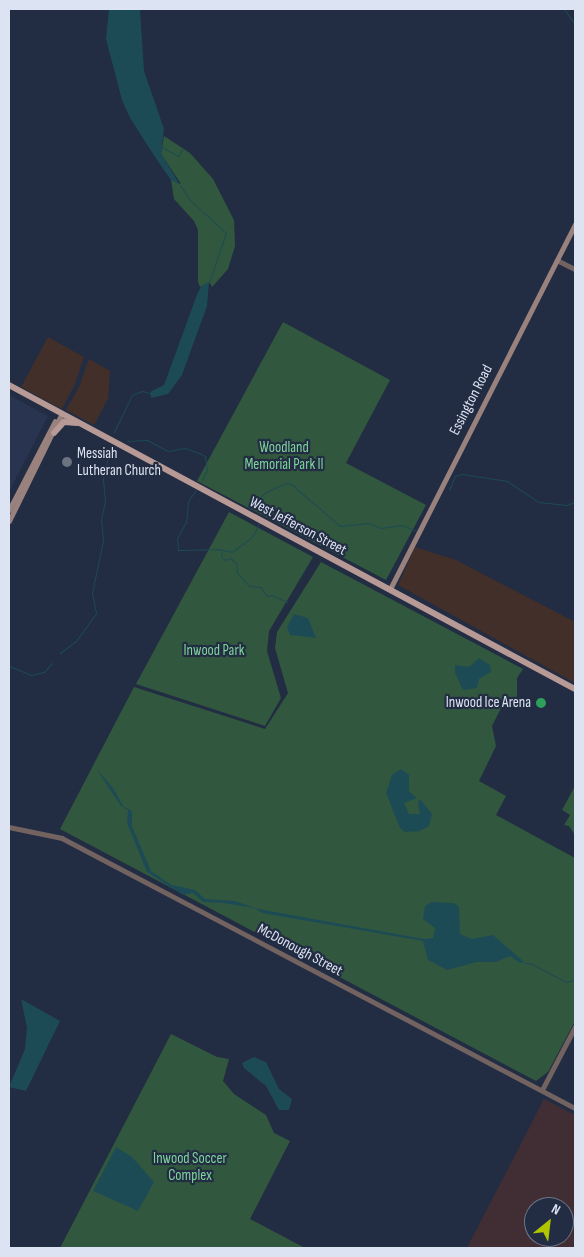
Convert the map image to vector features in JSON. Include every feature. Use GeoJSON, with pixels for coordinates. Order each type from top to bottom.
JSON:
{"type":"FeatureCollection","features":[{"type":"Feature","properties":{"kind":"main road","name":"Essington Road"},"geometry":{"type":"LineString","coordinates":[[390,589],[575,224]]}},
{"type":"Feature","properties":{"kind":"main road","name":"West Jefferson Street"},"geometry":{"type":"LineString","coordinates":[[9,385],[575,688]]}},
{"type":"Feature","properties":{"kind":"main road"},"geometry":{"type":"LineString","coordinates":[[9,521],[54,433],[62,413]]}},
{"type":"Feature","properties":{"kind":"main road"},"geometry":{"type":"LineString","coordinates":[[9,510],[62,413]]}},
{"type":"Feature","properties":{"kind":"main road"},"geometry":{"type":"LineString","coordinates":[[54,433],[64,422],[80,423]]}},
{"type":"Feature","properties":{"kind":"street"},"geometry":{"type":"LineString","coordinates":[[557,260],[575,269]]}},
{"type":"Feature","properties":{"kind":"street","name":"McDonough Street"},"geometry":{"type":"LineString","coordinates":[[9,827],[43,832],[68,841],[575,1108]]}},
{"type":"Feature","properties":{"kind":"street"},"geometry":{"type":"LineString","coordinates":[[542,1090],[575,1027]]}},
{"type":"Feature","properties":{"kind":"shaded area"},"geometry":{"type":"Polygon","coordinates":[[[109,9],[140,9],[144,71],[164,129],[161,154],[180,185],[171,180],[157,160],[130,118],[122,100],[106,39],[109,9]]]}},
{"type":"Feature","properties":{"kind":"shaded area"},"geometry":{"type":"Polygon","coordinates":[[[209,282],[207,306],[182,375],[168,394],[151,398],[150,392],[164,385],[198,292],[202,285],[209,282]]]}},
{"type":"Feature","properties":{"kind":"shaded area"},"geometry":{"type":"Polygon","coordinates":[[[48,337],[84,357],[75,384],[62,409],[21,387],[48,337]]]}},
{"type":"Feature","properties":{"kind":"shaded area"},"geometry":{"type":"Polygon","coordinates":[[[89,359],[110,371],[108,399],[94,425],[66,410],[79,387],[89,359]]]}},
{"type":"Feature","properties":{"kind":"shaded area"},"geometry":{"type":"Polygon","coordinates":[[[9,395],[48,416],[9,492],[9,395]]]}},
{"type":"Feature","properties":{"kind":"shaded area"},"geometry":{"type":"Polygon","coordinates":[[[415,547],[456,560],[575,622],[575,683],[398,585],[415,547]]]}},
{"type":"Feature","properties":{"kind":"shaded area"},"geometry":{"type":"Polygon","coordinates":[[[294,614],[308,618],[316,638],[290,635],[287,627],[294,614]]]}},
{"type":"Feature","properties":{"kind":"shaded area"},"geometry":{"type":"Polygon","coordinates":[[[479,658],[490,665],[491,672],[479,679],[477,688],[463,690],[455,673],[455,665],[469,667],[479,658]]]}},
{"type":"Feature","properties":{"kind":"shaded area"},"geometry":{"type":"Polygon","coordinates":[[[95,767],[113,788],[123,806],[132,811],[132,826],[151,871],[172,885],[195,890],[205,899],[235,901],[258,909],[424,939],[433,938],[435,928],[423,919],[425,906],[432,902],[454,903],[459,907],[460,934],[472,939],[493,935],[524,962],[520,963],[510,956],[496,962],[477,962],[447,970],[428,960],[423,941],[262,913],[254,908],[203,902],[193,893],[183,895],[147,872],[127,823],[128,810],[121,806],[95,767]]]}},
{"type":"Feature","properties":{"kind":"shaded area"},"geometry":{"type":"Polygon","coordinates":[[[401,769],[409,775],[409,791],[417,798],[404,803],[409,814],[420,814],[418,803],[420,799],[432,814],[429,826],[420,831],[405,832],[400,828],[386,793],[392,775],[401,769]]]}},
{"type":"Feature","properties":{"kind":"shaded area"},"geometry":{"type":"Polygon","coordinates":[[[21,999],[60,1021],[26,1091],[9,1087],[25,1049],[27,1028],[21,999]]]}},
{"type":"Feature","properties":{"kind":"shaded area"},"geometry":{"type":"Polygon","coordinates":[[[254,1057],[266,1062],[279,1089],[292,1099],[289,1110],[279,1110],[266,1086],[244,1068],[242,1063],[254,1057]]]}},
{"type":"Feature","properties":{"kind":"shaded area"},"geometry":{"type":"Polygon","coordinates":[[[544,1099],[575,1115],[575,1248],[467,1248],[544,1099]]]}},
{"type":"Feature","properties":{"kind":"shaded area"},"geometry":{"type":"Polygon","coordinates":[[[116,1147],[132,1157],[154,1182],[138,1211],[93,1191],[116,1147]]]}},
{"type":"Feature","properties":{"kind":"green space"},"geometry":{"type":"Polygon","coordinates":[[[164,136],[190,153],[213,179],[234,220],[235,246],[228,269],[212,287],[210,283],[200,287],[198,282],[198,230],[194,221],[174,199],[171,180],[181,184],[161,154],[164,136]]]}},
{"type":"Feature","properties":{"kind":"green space","name":"Woodland Memorial Park II"},"geometry":{"type":"Polygon","coordinates":[[[283,322],[390,380],[346,463],[426,505],[386,580],[197,481],[283,322]]]}},
{"type":"Feature","properties":{"kind":"green space","name":"Inwood Park"},"geometry":{"type":"Polygon","coordinates":[[[229,512],[313,557],[269,631],[267,651],[281,698],[265,726],[136,684],[229,512]]]}},
{"type":"Feature","properties":{"kind":"green space"},"geometry":{"type":"Polygon","coordinates":[[[321,562],[523,669],[517,678],[517,708],[501,708],[492,726],[496,746],[479,781],[506,796],[496,815],[575,858],[575,1021],[548,1072],[536,1081],[60,829],[134,687],[265,729],[288,693],[275,648],[277,632],[321,562]]]}},
{"type":"Feature","properties":{"kind":"green space"},"geometry":{"type":"Polygon","coordinates":[[[575,786],[575,835],[569,826],[564,825],[570,815],[562,810],[575,786]]]}},
{"type":"Feature","properties":{"kind":"green space","name":"Inwood Soccer Complex"},"geometry":{"type":"Polygon","coordinates":[[[171,1034],[217,1057],[229,1059],[223,1081],[234,1094],[266,1115],[274,1133],[290,1141],[250,1219],[305,1248],[60,1248],[171,1034]]]}},
{"type":"Feature","properties":{"kind":"waterway"},"geometry":{"type":"LineString","coordinates":[[564,9],[575,24]]}},
{"type":"Feature","properties":{"kind":"waterway"},"geometry":{"type":"LineString","coordinates":[[160,146],[178,156],[183,148]]}},
{"type":"Feature","properties":{"kind":"waterway"},"geometry":{"type":"LineString","coordinates":[[180,185],[189,199],[226,233],[209,282]]}},
{"type":"Feature","properties":{"kind":"waterway"},"geometry":{"type":"LineString","coordinates":[[114,432],[132,395],[142,391],[149,393]]}},
{"type":"Feature","properties":{"kind":"waterway"},"geometry":{"type":"LineString","coordinates":[[127,441],[147,440],[168,451],[185,448],[205,456],[207,470],[202,480]]}},
{"type":"Feature","properties":{"kind":"waterway"},"geometry":{"type":"LineString","coordinates":[[60,653],[76,641],[96,613],[92,593],[103,541],[101,519],[105,502],[103,479],[111,445]]}},
{"type":"Feature","properties":{"kind":"waterway"},"geometry":{"type":"LineString","coordinates":[[449,490],[455,476],[462,474],[507,481],[538,502],[567,505],[575,502]]}},
{"type":"Feature","properties":{"kind":"waterway"},"geometry":{"type":"LineString","coordinates":[[266,492],[286,483],[291,484],[340,526],[369,523],[381,528],[402,525],[416,531]]}},
{"type":"Feature","properties":{"kind":"waterway"},"geometry":{"type":"LineString","coordinates":[[196,490],[188,501],[186,522],[177,538],[178,550],[217,549],[232,552],[253,536],[259,523]]}},
{"type":"Feature","properties":{"kind":"waterway"},"geometry":{"type":"LineString","coordinates":[[264,513],[266,510],[259,498],[265,493]]}},
{"type":"Feature","properties":{"kind":"waterway"},"geometry":{"type":"LineString","coordinates":[[222,552],[221,556],[225,560],[230,558],[236,563],[237,573],[249,586],[260,587],[267,596],[272,595],[287,602]]}},
{"type":"Feature","properties":{"kind":"waterway"},"geometry":{"type":"LineString","coordinates":[[9,666],[31,675],[44,672],[52,663]]}},
{"type":"Feature","properties":{"kind":"waterway"},"geometry":{"type":"LineString","coordinates":[[524,963],[530,963],[566,982],[575,980]]}},
{"type":"Feature","properties":{"kind":"place","name":"Messiah Lutheran Church"},"geometry":{"type":"Point","coordinates":[67,462]}},
{"type":"Feature","properties":{"kind":"place","name":"Inwood Ice Arena"},"geometry":{"type":"Point","coordinates":[541,703]}}]}
